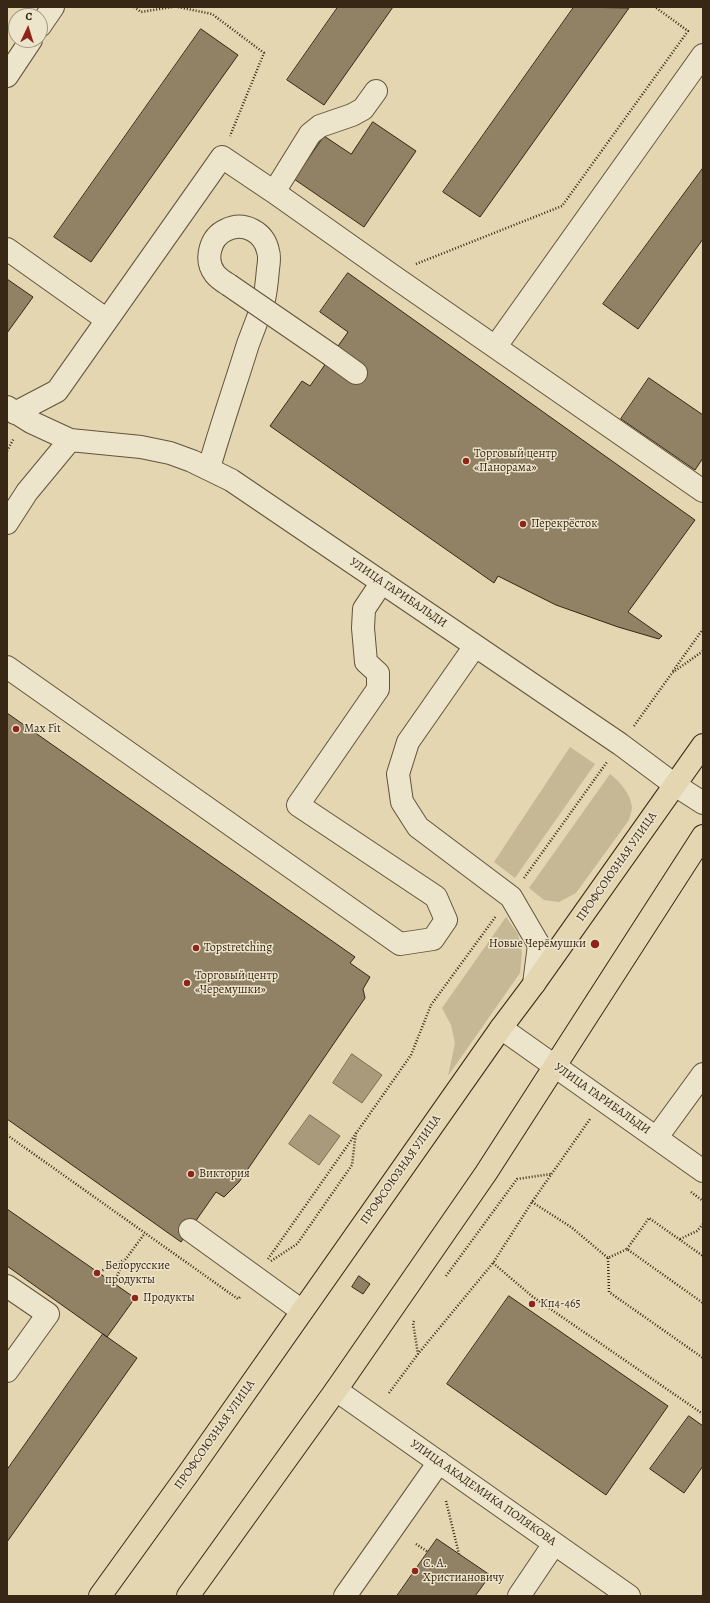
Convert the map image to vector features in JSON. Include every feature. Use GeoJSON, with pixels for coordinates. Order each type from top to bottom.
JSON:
{"type":"FeatureCollection","features":[{"type":"Feature","properties":{"kind":"main road","name":"ПРОФСОЮЗНАЯ УЛИЦА"},"geometry":{"type":"LineString","coordinates":[[100,1596],[188,1474],[501,1028],[534,984],[703,745]]}},
{"type":"Feature","properties":{"kind":"main road"},"geometry":{"type":"LineString","coordinates":[[188,1596],[336,1390],[486,1174],[703,836]]}},
{"type":"Feature","properties":{"kind":"street"},"geometry":{"type":"LineString","coordinates":[[7,76],[26,48]]}},
{"type":"Feature","properties":{"kind":"street"},"geometry":{"type":"LineString","coordinates":[[496,346],[703,56]]}},
{"type":"Feature","properties":{"kind":"street"},"geometry":{"type":"LineString","coordinates":[[274,192],[310,134],[320,126],[352,115],[362,109],[376,91]]}},
{"type":"Feature","properties":{"kind":"street"},"geometry":{"type":"LineString","coordinates":[[11,410],[57,391],[222,157],[703,490]]}},
{"type":"Feature","properties":{"kind":"street"},"geometry":{"type":"LineString","coordinates":[[209,468],[222,420],[231,400],[263,304],[270,259],[264,240],[249,228],[232,228],[219,234],[210,248],[209,255],[210,264],[214,273],[220,279],[356,373]]}},
{"type":"Feature","properties":{"kind":"street"},"geometry":{"type":"LineString","coordinates":[[7,250],[107,320]]}},
{"type":"Feature","properties":{"kind":"street","name":"УЛИЦА ГАРИБАЛЬДИ"},"geometry":{"type":"LineString","coordinates":[[11,410],[31,422],[70,440],[142,447],[170,453],[209,468],[230,480],[382,582],[620,744],[675,785],[703,803]]}},
{"type":"Feature","properties":{"kind":"street"},"geometry":{"type":"LineString","coordinates":[[7,523],[27,492],[70,440]]}},
{"type":"Feature","properties":{"kind":"street"},"geometry":{"type":"LineString","coordinates":[[7,667],[400,944],[433,939],[446,920],[436,897],[298,805],[378,690],[378,673],[366,662],[363,628],[364,609],[382,582]]}},
{"type":"Feature","properties":{"kind":"street"},"geometry":{"type":"LineString","coordinates":[[476,646],[408,742],[398,774],[402,802],[418,827],[511,896],[539,945],[534,984]]}},
{"type":"Feature","properties":{"kind":"street","name":"УЛИЦА ГАРИБАЛЬДИ"},"geometry":{"type":"LineString","coordinates":[[501,1028],[703,1171]]}},
{"type":"Feature","properties":{"kind":"street"},"geometry":{"type":"LineString","coordinates":[[657,1137],[703,1074]]}},
{"type":"Feature","properties":{"kind":"street"},"geometry":{"type":"LineString","coordinates":[[190,1230],[302,1311]]}},
{"type":"Feature","properties":{"kind":"street"},"geometry":{"type":"LineString","coordinates":[[7,1286],[48,1314],[7,1371]]}},
{"type":"Feature","properties":{"kind":"street","name":"УЛИЦА АКАДЕМИКА ПОЛЯКОВА"},"geometry":{"type":"LineString","coordinates":[[336,1390],[629,1596]]}},
{"type":"Feature","properties":{"kind":"street"},"geometry":{"type":"LineString","coordinates":[[345,1596],[439,1462]]}},
{"type":"Feature","properties":{"kind":"street"},"geometry":{"type":"LineString","coordinates":[[519,1596],[554,1544]]}},
{"type":"Feature","properties":{"kind":"path"},"geometry":{"type":"LineString","coordinates":[[134,7],[141,12],[172,7]]}},
{"type":"Feature","properties":{"kind":"path"},"geometry":{"type":"LineString","coordinates":[[178,7],[212,14],[264,53],[222,157]]}},
{"type":"Feature","properties":{"kind":"path"},"geometry":{"type":"LineString","coordinates":[[390,274],[562,206],[688,31],[655,7]]}},
{"type":"Feature","properties":{"kind":"path"},"geometry":{"type":"LineString","coordinates":[[634,724],[703,629]]}},
{"type":"Feature","properties":{"kind":"path"},"geometry":{"type":"LineString","coordinates":[[672,673],[703,650]]}},
{"type":"Feature","properties":{"kind":"path"},"geometry":{"type":"LineString","coordinates":[[267,1259],[411,1055],[431,1005],[592,783]]}},
{"type":"Feature","properties":{"kind":"path"},"geometry":{"type":"LineString","coordinates":[[389,1393],[418,1354],[494,1263],[532,1202],[590,1119]]}},
{"type":"Feature","properties":{"kind":"path"},"geometry":{"type":"LineString","coordinates":[[297,1244],[352,1165],[357,1131]]}},
{"type":"Feature","properties":{"kind":"path"},"geometry":{"type":"LineString","coordinates":[[7,1135],[238,1299]]}},
{"type":"Feature","properties":{"kind":"path"},"geometry":{"type":"LineString","coordinates":[[445,1277],[517,1179],[552,1174]]}},
{"type":"Feature","properties":{"kind":"path"},"geometry":{"type":"LineString","coordinates":[[532,1202],[571,1227],[608,1258],[609,1292],[703,1358]]}},
{"type":"Feature","properties":{"kind":"path"},"geometry":{"type":"LineString","coordinates":[[608,1258],[627,1249],[649,1218],[703,1256]]}},
{"type":"Feature","properties":{"kind":"path"},"geometry":{"type":"LineString","coordinates":[[680,1239],[698,1231],[703,1224]]}},
{"type":"Feature","properties":{"kind":"path"},"geometry":{"type":"LineString","coordinates":[[113,1284],[125,1260],[145,1234]]}},
{"type":"Feature","properties":{"kind":"path"},"geometry":{"type":"LineString","coordinates":[[627,1249],[703,1303]]}},
{"type":"Feature","properties":{"kind":"path"},"geometry":{"type":"LineString","coordinates":[[97,1273],[125,1260]]}},
{"type":"Feature","properties":{"kind":"path"},"geometry":{"type":"LineString","coordinates":[[494,1263],[533,1297],[703,1414]]}},
{"type":"Feature","properties":{"kind":"path"},"geometry":{"type":"LineString","coordinates":[[413,1323],[418,1354]]}},
{"type":"Feature","properties":{"kind":"path"},"geometry":{"type":"LineString","coordinates":[[446,1501],[459,1554]]}},
{"type":"Feature","properties":{"kind":"path"},"geometry":{"type":"LineString","coordinates":[[416,1544],[428,1552]]}},
{"type":"Feature","properties":{"kind":"shaded area"},"geometry":{"type":"Polygon","coordinates":[[[570,747],[595,764],[515,878],[494,862],[570,747]]]}},
{"type":"Feature","properties":{"kind":"shaded area"},"geometry":{"type":"Polygon","coordinates":[[[610,774],[621,784],[629,797],[632,807],[629,820],[576,893],[559,902],[544,900],[529,888],[610,774]]]}},
{"type":"Feature","properties":{"kind":"shaded area"},"geometry":{"type":"Polygon","coordinates":[[[506,917],[518,934],[522,953],[520,973],[448,1076],[455,1043],[451,1025],[442,1008],[506,917]]]}},
{"type":"Feature","properties":{"kind":"shaded area"},"geometry":{"type":"Polygon","coordinates":[[[352,1054],[382,1075],[362,1103],[333,1083],[352,1054]]]}},
{"type":"Feature","properties":{"kind":"shaded area"},"geometry":{"type":"Polygon","coordinates":[[[310,1115],[340,1136],[319,1165],[289,1144],[310,1115]]]}},
{"type":"Feature","properties":{"kind":"building"},"geometry":{"type":"Polygon","coordinates":[[[338,7],[393,7],[324,105],[287,80],[338,7]]]}},
{"type":"Feature","properties":{"kind":"building"},"geometry":{"type":"Polygon","coordinates":[[[574,7],[629,8],[480,217],[443,192],[574,7]]]}},
{"type":"Feature","properties":{"kind":"building"},"geometry":{"type":"Polygon","coordinates":[[[201,29],[238,55],[91,262],[54,237],[201,29]]]}},
{"type":"Feature","properties":{"kind":"building"},"geometry":{"type":"Polygon","coordinates":[[[373,122],[416,151],[364,227],[294,179],[324,136],[351,154],[373,122]]]}},
{"type":"Feature","properties":{"kind":"building"},"geometry":{"type":"Polygon","coordinates":[[[703,168],[703,239],[638,329],[603,304],[703,168]]]}},
{"type":"Feature","properties":{"kind":"building","name":"Торговый центр «Панорама»"},"geometry":{"type":"Polygon","coordinates":[[[348,273],[695,520],[628,612],[662,636],[659,639],[618,627],[556,605],[498,576],[494,583],[270,426],[302,381],[310,386],[348,332],[320,312],[348,273]]]}},
{"type":"Feature","properties":{"kind":"building"},"geometry":{"type":"Polygon","coordinates":[[[7,279],[33,297],[7,333],[7,279]]]}},
{"type":"Feature","properties":{"kind":"building"},"geometry":{"type":"Polygon","coordinates":[[[649,378],[703,415],[703,458],[695,470],[621,419],[649,378]]]}},
{"type":"Feature","properties":{"kind":"building","name":"Торговый центр «Черемушки»"},"geometry":{"type":"Polygon","coordinates":[[[7,713],[355,957],[350,963],[370,977],[363,989],[365,998],[239,1182],[224,1197],[216,1192],[181,1242],[7,1119],[7,713]]]}},
{"type":"Feature","properties":{"kind":"building"},"geometry":{"type":"Polygon","coordinates":[[[7,1209],[135,1298],[107,1337],[7,1266],[7,1209]]]}},
{"type":"Feature","properties":{"kind":"building"},"geometry":{"type":"Polygon","coordinates":[[[359,1276],[370,1284],[363,1294],[352,1287],[359,1276]]]}},
{"type":"Feature","properties":{"kind":"building"},"geometry":{"type":"Polygon","coordinates":[[[509,1296],[668,1406],[606,1495],[447,1384],[509,1296]]]}},
{"type":"Feature","properties":{"kind":"building"},"geometry":{"type":"Polygon","coordinates":[[[103,1334],[137,1358],[7,1542],[7,1470],[103,1334]]]}},
{"type":"Feature","properties":{"kind":"building"},"geometry":{"type":"Polygon","coordinates":[[[689,1416],[703,1426],[703,1466],[684,1493],[650,1469],[689,1416]]]}},
{"type":"Feature","properties":{"kind":"building"},"geometry":{"type":"Polygon","coordinates":[[[437,1539],[490,1575],[481,1588],[475,1596],[397,1596],[437,1539]]]}},
{"type":"Feature","properties":{"kind":"place","name":"Торговый центр «Панорама»"},"geometry":{"type":"Point","coordinates":[466,461]}},
{"type":"Feature","properties":{"kind":"place","name":"Перекрёсток"},"geometry":{"type":"Point","coordinates":[523,524]}},
{"type":"Feature","properties":{"kind":"place","name":"Max Fit"},"geometry":{"type":"Point","coordinates":[16,729]}},
{"type":"Feature","properties":{"kind":"place","name":"Новые Черёмушки"},"geometry":{"type":"Point","coordinates":[595,944]}},
{"type":"Feature","properties":{"kind":"place","name":"Topstretching"},"geometry":{"type":"Point","coordinates":[196,948]}},
{"type":"Feature","properties":{"kind":"place","name":"Торговый центр «Черемушки»"},"geometry":{"type":"Point","coordinates":[187,983]}},
{"type":"Feature","properties":{"kind":"place","name":"Виктория"},"geometry":{"type":"Point","coordinates":[191,1174]}},
{"type":"Feature","properties":{"kind":"place","name":"Белорусские продукты"},"geometry":{"type":"Point","coordinates":[97,1273]}},
{"type":"Feature","properties":{"kind":"place","name":"Продукты"},"geometry":{"type":"Point","coordinates":[135,1298]}},
{"type":"Feature","properties":{"kind":"place","name":"Кп4-465"},"geometry":{"type":"Point","coordinates":[532,1304]}},
{"type":"Feature","properties":{"kind":"place","name":"С. А. Христиановичу"},"geometry":{"type":"Point","coordinates":[415,1571]}}]}
